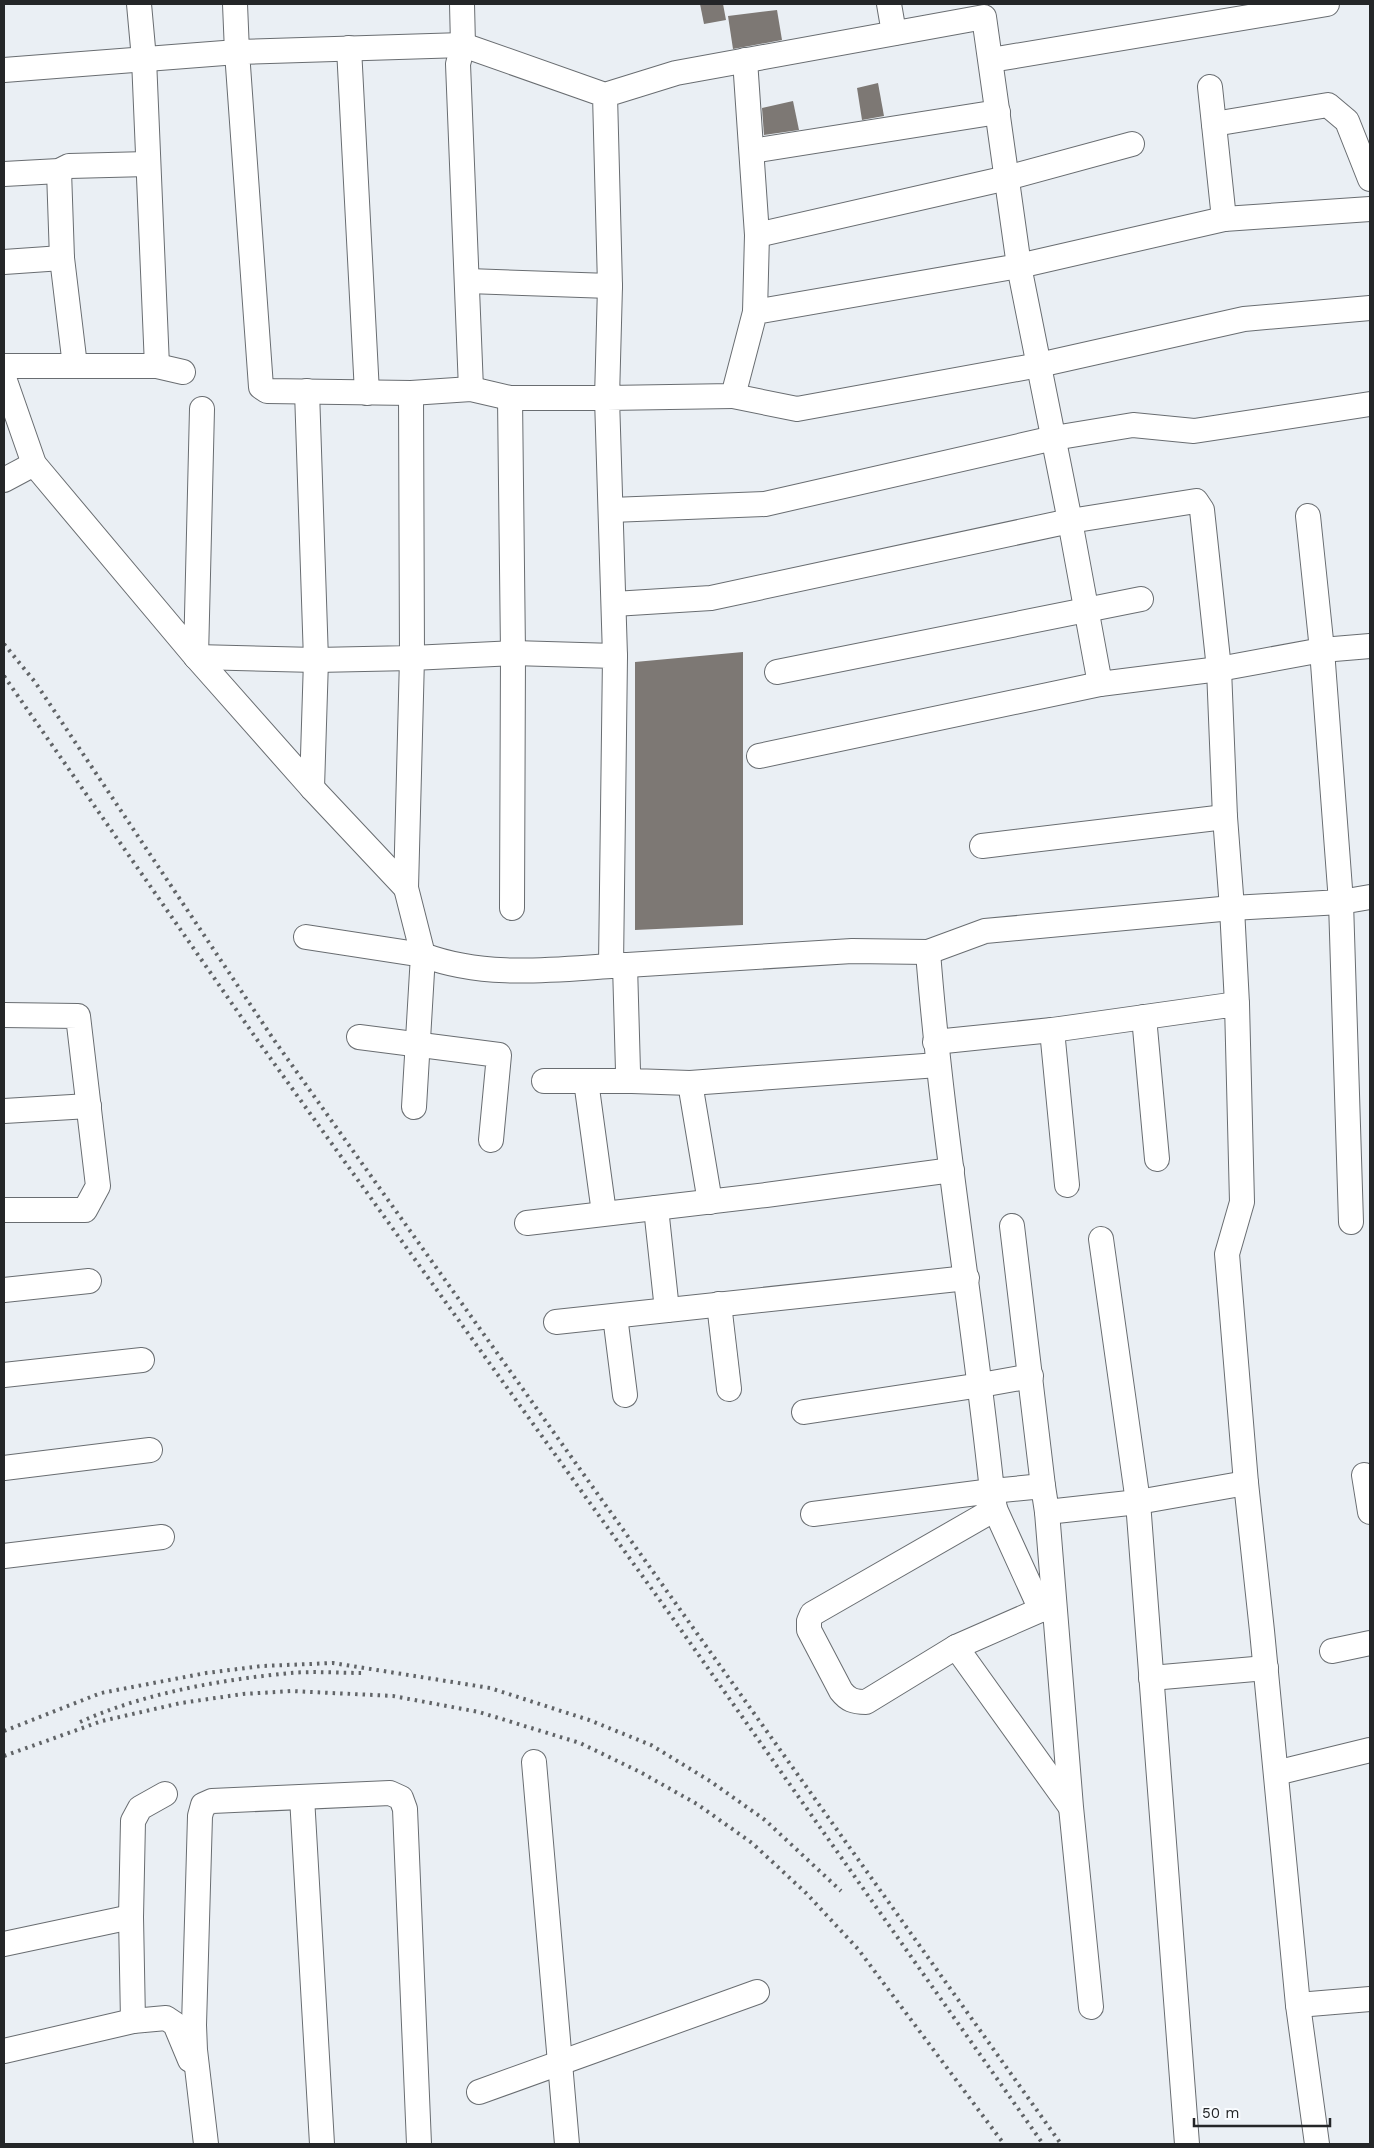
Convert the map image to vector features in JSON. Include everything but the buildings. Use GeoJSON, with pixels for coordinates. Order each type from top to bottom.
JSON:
{"type":"FeatureCollection","features":[{"type":"Feature","properties":{"kind":"street"},"geometry":{"type":"LineString","coordinates":[[139,4],[144,59],[157,366]]}},
{"type":"Feature","properties":{"kind":"street"},"geometry":{"type":"LineString","coordinates":[[234,4],[261,387],[267,392],[411,393],[472,389],[510,398],[733,396],[797,409],[1039,365],[1244,319],[1370,308]]}},
{"type":"Feature","properties":{"kind":"street"},"geometry":{"type":"LineString","coordinates":[[462,4],[463,45],[458,64],[472,389]]}},
{"type":"Feature","properties":{"kind":"street"},"geometry":{"type":"LineString","coordinates":[[889,4],[894,33]]}},
{"type":"Feature","properties":{"kind":"street"},"geometry":{"type":"LineString","coordinates":[[991,60],[1327,4]]}},
{"type":"Feature","properties":{"kind":"street"},"geometry":{"type":"LineString","coordinates":[[4,70],[238,52],[463,45],[605,95],[676,73],[984,17],[1019,266],[1054,438],[1100,684]]}},
{"type":"Feature","properties":{"kind":"street"},"geometry":{"type":"LineString","coordinates":[[349,48],[367,393]]}},
{"type":"Feature","properties":{"kind":"street"},"geometry":{"type":"LineString","coordinates":[[733,396],[755,312],[757,235],[745,60]]}},
{"type":"Feature","properties":{"kind":"street"},"geometry":{"type":"LineString","coordinates":[[1210,86],[1224,219]]}},
{"type":"Feature","properties":{"kind":"street"},"geometry":{"type":"LineString","coordinates":[[605,95],[610,286],[607,398],[614,604],[618,966],[628,1071],[632,1081]]}},
{"type":"Feature","properties":{"kind":"street"},"geometry":{"type":"LineString","coordinates":[[1214,124],[1328,105],[1347,121],[1370,179]]}},
{"type":"Feature","properties":{"kind":"street"},"geometry":{"type":"LineString","coordinates":[[752,151],[998,112]]}},
{"type":"Feature","properties":{"kind":"street"},"geometry":{"type":"LineString","coordinates":[[757,235],[1007,178],[1132,144]]}},
{"type":"Feature","properties":{"kind":"street"},"geometry":{"type":"LineString","coordinates":[[4,174],[59,171],[69,166],[148,164]]}},
{"type":"Feature","properties":{"kind":"street"},"geometry":{"type":"LineString","coordinates":[[59,171],[62,258],[75,366]]}},
{"type":"Feature","properties":{"kind":"street"},"geometry":{"type":"LineString","coordinates":[[755,312],[1019,266],[1224,219],[1370,208]]}},
{"type":"Feature","properties":{"kind":"street"},"geometry":{"type":"LineString","coordinates":[[4,262],[62,258]]}},
{"type":"Feature","properties":{"kind":"street"},"geometry":{"type":"LineString","coordinates":[[468,281],[610,286]]}},
{"type":"Feature","properties":{"kind":"street"},"geometry":{"type":"LineString","coordinates":[[4,366],[157,366],[183,372]]}},
{"type":"Feature","properties":{"kind":"street"},"geometry":{"type":"LineString","coordinates":[[4,378],[34,464],[196,657],[312,788],[406,888]]}},
{"type":"Feature","properties":{"kind":"street"},"geometry":{"type":"LineString","coordinates":[[307,391],[316,660],[312,788]]}},
{"type":"Feature","properties":{"kind":"street"},"geometry":{"type":"LineString","coordinates":[[411,393],[412,658],[406,888],[423,955],[414,1107]]}},
{"type":"Feature","properties":{"kind":"street"},"geometry":{"type":"LineString","coordinates":[[510,398],[513,653],[512,908]]}},
{"type":"Feature","properties":{"kind":"street"},"geometry":{"type":"LineString","coordinates":[[611,510],[765,504],[1054,438],[1133,425],[1194,431],[1370,404]]}},
{"type":"Feature","properties":{"kind":"street"},"geometry":{"type":"LineString","coordinates":[[196,657],[202,409]]}},
{"type":"Feature","properties":{"kind":"street"},"geometry":{"type":"LineString","coordinates":[[4,480],[34,464]]}},
{"type":"Feature","properties":{"kind":"street"},"geometry":{"type":"LineString","coordinates":[[614,604],[711,598],[1070,521],[1196,502],[1202,510],[1219,669],[1225,818],[1237,1004],[1242,1202],[1227,1254],[1246,1483],[1266,1668],[1298,2004],[1317,2144]]}},
{"type":"Feature","properties":{"kind":"street"},"geometry":{"type":"LineString","coordinates":[[1308,516],[1322,650],[1341,902],[1351,1222]]}},
{"type":"Feature","properties":{"kind":"street"},"geometry":{"type":"LineString","coordinates":[[777,672],[1141,599]]}},
{"type":"Feature","properties":{"kind":"street"},"geometry":{"type":"LineString","coordinates":[[759,756],[1100,684],[1219,669],[1322,650],[1370,646]]}},
{"type":"Feature","properties":{"kind":"street"},"geometry":{"type":"LineString","coordinates":[[196,657],[316,660],[513,653],[615,656]]}},
{"type":"Feature","properties":{"kind":"street"},"geometry":{"type":"LineString","coordinates":[[982,846],[1225,818]]}},
{"type":"Feature","properties":{"kind":"street"},"geometry":{"type":"LineString","coordinates":[[306,937],[423,955],[443,962],[515,972],[852,952],[928,952],[985,931],[1232,908],[1341,902],[1370,897]]}},
{"type":"Feature","properties":{"kind":"street"},"geometry":{"type":"LineString","coordinates":[[928,952],[935,1042],[981,1386],[993,1500],[1047,1607]]}},
{"type":"Feature","properties":{"kind":"street"},"geometry":{"type":"LineString","coordinates":[[935,1042],[1052,1030],[1237,1004]]}},
{"type":"Feature","properties":{"kind":"street"},"geometry":{"type":"LineString","coordinates":[[4,1015],[78,1016],[98,1186],[85,1210],[4,1210]]}},
{"type":"Feature","properties":{"kind":"street"},"geometry":{"type":"LineString","coordinates":[[1144,1017],[1157,1158]]}},
{"type":"Feature","properties":{"kind":"street"},"geometry":{"type":"LineString","coordinates":[[1052,1030],[1067,1185]]}},
{"type":"Feature","properties":{"kind":"street"},"geometry":{"type":"LineString","coordinates":[[359,1037],[499,1056],[491,1140]]}},
{"type":"Feature","properties":{"kind":"street"},"geometry":{"type":"LineString","coordinates":[[544,1081],[690,1083],[938,1065]]}},
{"type":"Feature","properties":{"kind":"street"},"geometry":{"type":"LineString","coordinates":[[586,1081],[604,1213]]}},
{"type":"Feature","properties":{"kind":"street"},"geometry":{"type":"LineString","coordinates":[[690,1083],[710,1202]]}},
{"type":"Feature","properties":{"kind":"street"},"geometry":{"type":"LineString","coordinates":[[4,1111],[89,1106]]}},
{"type":"Feature","properties":{"kind":"street"},"geometry":{"type":"LineString","coordinates":[[526,1223],[710,1202],[952,1170]]}},
{"type":"Feature","properties":{"kind":"street"},"geometry":{"type":"LineString","coordinates":[[656,1208],[667,1310]]}},
{"type":"Feature","properties":{"kind":"street"},"geometry":{"type":"LineString","coordinates":[[1012,1226],[1047,1512],[1047,1607],[1071,1807],[1091,2007]]}},
{"type":"Feature","properties":{"kind":"street"},"geometry":{"type":"LineString","coordinates":[[1101,1239],[1138,1502],[1187,2144]]}},
{"type":"Feature","properties":{"kind":"street"},"geometry":{"type":"LineString","coordinates":[[556,1322],[967,1278]]}},
{"type":"Feature","properties":{"kind":"street"},"geometry":{"type":"LineString","coordinates":[[4,1290],[89,1280]]}},
{"type":"Feature","properties":{"kind":"street"},"geometry":{"type":"LineString","coordinates":[[719,1304],[729,1389]]}},
{"type":"Feature","properties":{"kind":"street"},"geometry":{"type":"LineString","coordinates":[[615,1316],[625,1395]]}},
{"type":"Feature","properties":{"kind":"street"},"geometry":{"type":"LineString","coordinates":[[4,1375],[142,1360]]}},
{"type":"Feature","properties":{"kind":"street"},"geometry":{"type":"LineString","coordinates":[[804,1412],[981,1386],[1031,1376]]}},
{"type":"Feature","properties":{"kind":"street"},"geometry":{"type":"LineString","coordinates":[[4,1468],[150,1450]]}},
{"type":"Feature","properties":{"kind":"street"},"geometry":{"type":"LineString","coordinates":[[1364,1475],[1370,1512]]}},
{"type":"Feature","properties":{"kind":"street"},"geometry":{"type":"LineString","coordinates":[[1047,1512],[1138,1502],[1246,1483]]}},
{"type":"Feature","properties":{"kind":"street"},"geometry":{"type":"LineString","coordinates":[[813,1514],[993,1500],[1044,1486]]}},
{"type":"Feature","properties":{"kind":"street"},"geometry":{"type":"LineString","coordinates":[[993,1500],[812,1614],[809,1621],[809,1630],[841,1691],[847,1698],[856,1702],[866,1702],[956,1647],[1047,1607]]}},
{"type":"Feature","properties":{"kind":"street"},"geometry":{"type":"LineString","coordinates":[[4,1556],[162,1537]]}},
{"type":"Feature","properties":{"kind":"street"},"geometry":{"type":"LineString","coordinates":[[1332,1651],[1370,1643]]}},
{"type":"Feature","properties":{"kind":"street"},"geometry":{"type":"LineString","coordinates":[[956,1647],[1071,1807]]}},
{"type":"Feature","properties":{"kind":"street"},"geometry":{"type":"LineString","coordinates":[[1152,1678],[1266,1668]]}},
{"type":"Feature","properties":{"kind":"street"},"geometry":{"type":"LineString","coordinates":[[1276,1773],[1370,1750]]}},
{"type":"Feature","properties":{"kind":"street"},"geometry":{"type":"LineString","coordinates":[[534,1762],[567,2144]]}},
{"type":"Feature","properties":{"kind":"street"},"geometry":{"type":"LineString","coordinates":[[206,2144],[194,2025],[200,1816],[203,1806],[212,1800],[390,1793],[401,1798],[405,1809],[419,2144]]}},
{"type":"Feature","properties":{"kind":"street"},"geometry":{"type":"LineString","coordinates":[[133,2022],[131,1917],[133,1821],[140,1808],[165,1794]]}},
{"type":"Feature","properties":{"kind":"street"},"geometry":{"type":"LineString","coordinates":[[302,1797],[322,2144]]}},
{"type":"Feature","properties":{"kind":"street"},"geometry":{"type":"LineString","coordinates":[[4,1944],[131,1917]]}},
{"type":"Feature","properties":{"kind":"street"},"geometry":{"type":"LineString","coordinates":[[479,2092],[756,1992]]}},
{"type":"Feature","properties":{"kind":"street"},"geometry":{"type":"LineString","coordinates":[[1298,2004],[1370,1999]]}},
{"type":"Feature","properties":{"kind":"street"},"geometry":{"type":"LineString","coordinates":[[4,2051],[159,2017],[171,2020],[175,2024],[198,2078]]}},
{"type":"Feature","properties":{"kind":"railway"},"geometry":{"type":"LineString","coordinates":[[4,644],[35,682],[274,1040],[1061,2144]]}},
{"type":"Feature","properties":{"kind":"railway"},"geometry":{"type":"LineString","coordinates":[[4,676],[258,1041],[674,1620],[1043,2144]]}},
{"type":"Feature","properties":{"kind":"railway"},"geometry":{"type":"LineString","coordinates":[[4,1731],[101,1693],[206,1673],[262,1666],[333,1663],[490,1688],[589,1720],[651,1745],[710,1781],[765,1820],[841,1891]]}},
{"type":"Feature","properties":{"kind":"railway"},"geometry":{"type":"LineString","coordinates":[[80,1722],[130,1703],[209,1684],[290,1673],[365,1673]]}},
{"type":"Feature","properties":{"kind":"railway"},"geometry":{"type":"LineString","coordinates":[[4,1756],[102,1721],[181,1703],[243,1694],[292,1691],[393,1696],[479,1712],[580,1743],[640,1772],[697,1804],[752,1843],[806,1893],[858,1949],[1004,2144]]}}]}
